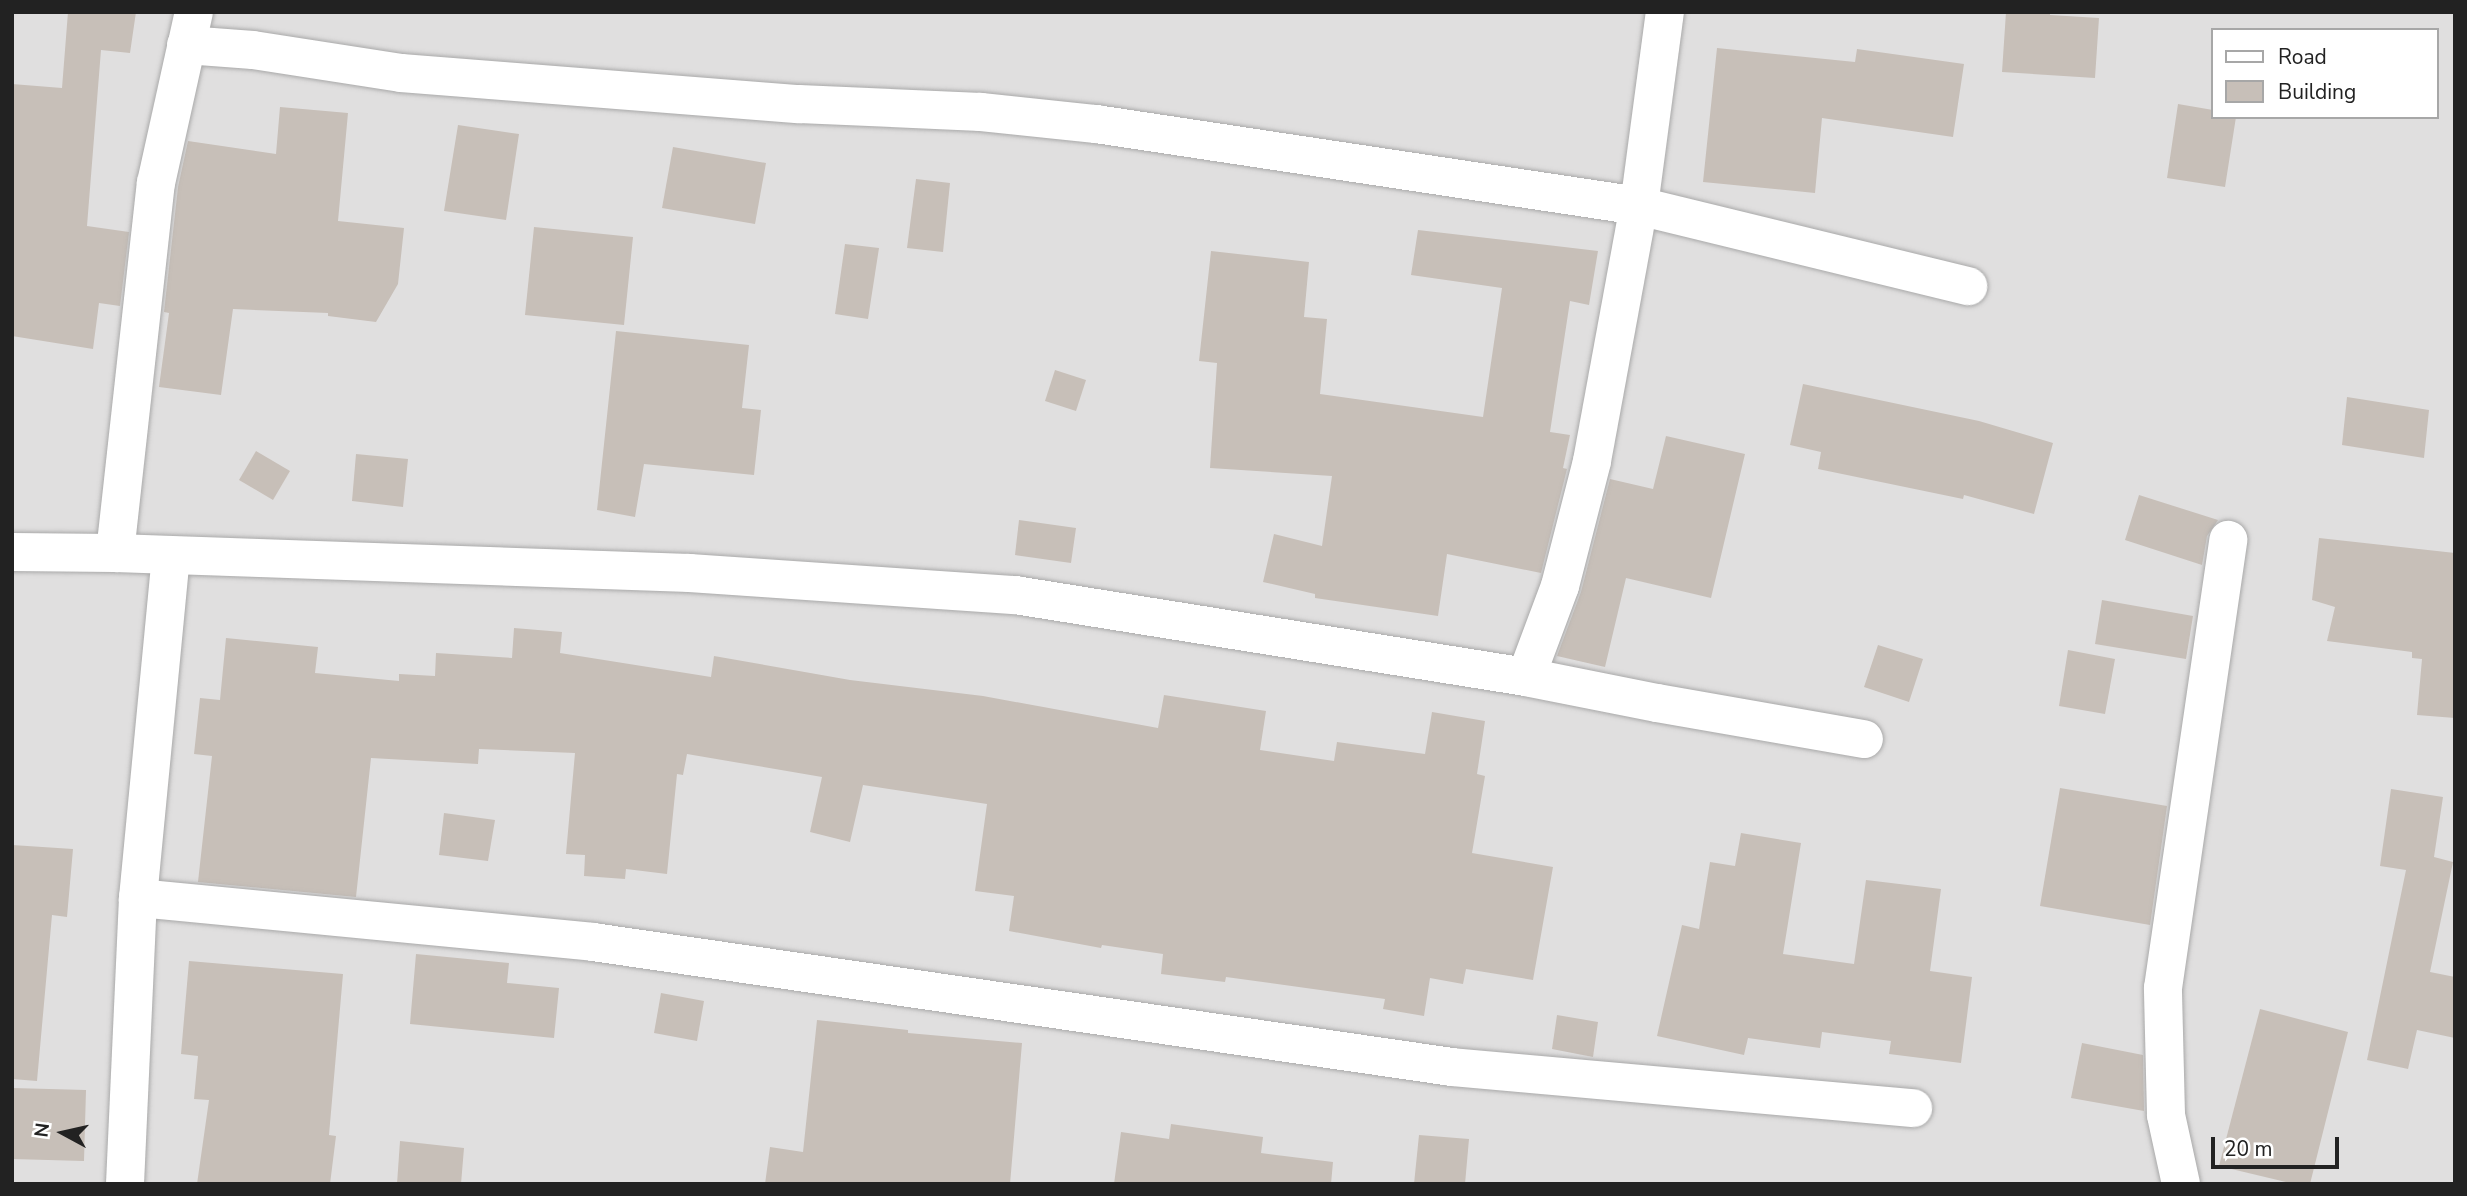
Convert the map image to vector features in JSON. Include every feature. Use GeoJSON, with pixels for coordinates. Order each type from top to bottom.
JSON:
{"type":"FeatureCollection","features":[{"type":"Feature","properties":{"kind":"street"},"geometry":{"type":"LineString","coordinates":[[1526,677],[1560,586],[1592,461],[1639,206],[1665,12]]}},
{"type":"Feature","properties":{"kind":"street"},"geometry":{"type":"LineString","coordinates":[[115,553],[156,183],[190,28],[253,50],[401,74],[785,103],[981,112],[1097,124],[1639,206],[1968,286]]}},
{"type":"Feature","properties":{"kind":"street"},"geometry":{"type":"LineString","coordinates":[[2181,1184],[2166,1115],[2163,988],[2228,540]]}},
{"type":"Feature","properties":{"kind":"street"},"geometry":{"type":"LineString","coordinates":[[12,552],[115,553],[690,573],[1015,595],[1526,677],[1657,704],[1864,739]]}},
{"type":"Feature","properties":{"kind":"street"},"geometry":{"type":"LineString","coordinates":[[125,1184],[138,898],[172,557]]}},
{"type":"Feature","properties":{"kind":"street"},"geometry":{"type":"LineString","coordinates":[[138,898],[593,942],[1452,1067],[1913,1108]]}},
{"type":"Feature","properties":{"kind":"shaded area"},"geometry":{"type":"Polygon","coordinates":[[[12,12],[2455,12],[2455,1184],[12,1184],[12,12]]]}},
{"type":"Feature","properties":{"kind":"building"},"geometry":{"type":"Polygon","coordinates":[[[68,12],[136,12],[130,53],[101,50],[87,226],[129,232],[120,306],[99,303],[93,349],[12,336],[12,84],[62,88],[68,12]]]}},
{"type":"Feature","properties":{"kind":"building"},"geometry":{"type":"Polygon","coordinates":[[[2006,12],[2050,12],[2050,15],[2099,18],[2095,78],[2002,72],[2006,12]]]}},
{"type":"Feature","properties":{"kind":"building"},"geometry":{"type":"Polygon","coordinates":[[[1717,48],[1855,62],[1857,49],[1964,64],[1953,137],[1822,118],[1815,193],[1703,182],[1717,48]]]}},
{"type":"Feature","properties":{"kind":"building"},"geometry":{"type":"Polygon","coordinates":[[[2178,104],[2212,110],[2212,119],[2236,119],[2225,187],[2167,178],[2178,104]]]}},
{"type":"Feature","properties":{"kind":"building"},"geometry":{"type":"Polygon","coordinates":[[[280,107],[348,113],[338,221],[404,228],[398,284],[376,322],[328,316],[328,313],[233,309],[221,395],[159,387],[169,313],[164,312],[178,187],[188,141],[276,154],[280,107]]]}},
{"type":"Feature","properties":{"kind":"building"},"geometry":{"type":"Polygon","coordinates":[[[458,125],[519,134],[506,220],[444,211],[458,125]]]}},
{"type":"Feature","properties":{"kind":"building"},"geometry":{"type":"Polygon","coordinates":[[[673,147],[766,163],[755,224],[662,208],[673,147]]]}},
{"type":"Feature","properties":{"kind":"building"},"geometry":{"type":"Polygon","coordinates":[[[916,179],[950,183],[943,252],[907,248],[916,179]]]}},
{"type":"Feature","properties":{"kind":"building"},"geometry":{"type":"Polygon","coordinates":[[[534,227],[633,237],[624,325],[525,315],[534,227]]]}},
{"type":"Feature","properties":{"kind":"building"},"geometry":{"type":"Polygon","coordinates":[[[1418,230],[1598,251],[1589,305],[1570,301],[1550,432],[1570,435],[1563,468],[1567,469],[1541,573],[1447,554],[1438,616],[1315,598],[1315,594],[1263,582],[1274,534],[1322,546],[1332,476],[1210,468],[1217,363],[1199,361],[1211,251],[1309,262],[1304,317],[1327,319],[1320,394],[1483,417],[1502,288],[1411,275],[1418,230]]]}},
{"type":"Feature","properties":{"kind":"building"},"geometry":{"type":"Polygon","coordinates":[[[845,244],[879,248],[868,319],[835,314],[845,244]]]}},
{"type":"Feature","properties":{"kind":"building"},"geometry":{"type":"Polygon","coordinates":[[[616,331],[749,345],[742,408],[761,410],[754,475],[644,464],[635,517],[597,510],[616,331]]]}},
{"type":"Feature","properties":{"kind":"building"},"geometry":{"type":"Polygon","coordinates":[[[1055,370],[1086,380],[1076,411],[1045,401],[1055,370]]]}},
{"type":"Feature","properties":{"kind":"building"},"geometry":{"type":"Polygon","coordinates":[[[1803,384],[1979,421],[2053,443],[2034,514],[1964,495],[1963,499],[1818,469],[1821,452],[1790,445],[1803,384]]]}},
{"type":"Feature","properties":{"kind":"building"},"geometry":{"type":"Polygon","coordinates":[[[2347,397],[2429,410],[2424,458],[2342,445],[2347,397]]]}},
{"type":"Feature","properties":{"kind":"building"},"geometry":{"type":"Polygon","coordinates":[[[1666,436],[1745,454],[1711,598],[1626,578],[1605,667],[1557,656],[1581,592],[1610,479],[1653,489],[1666,436]]]}},
{"type":"Feature","properties":{"kind":"building"},"geometry":{"type":"Polygon","coordinates":[[[256,451],[290,471],[273,500],[239,480],[256,451]]]}},
{"type":"Feature","properties":{"kind":"building"},"geometry":{"type":"Polygon","coordinates":[[[356,454],[408,459],[403,507],[352,501],[356,454]]]}},
{"type":"Feature","properties":{"kind":"building"},"geometry":{"type":"Polygon","coordinates":[[[2139,495],[2218,520],[2207,536],[2202,565],[2125,540],[2139,495]]]}},
{"type":"Feature","properties":{"kind":"building"},"geometry":{"type":"Polygon","coordinates":[[[1019,520],[1076,528],[1071,563],[1015,555],[1019,520]]]}},
{"type":"Feature","properties":{"kind":"building"},"geometry":{"type":"Polygon","coordinates":[[[2319,538],[2455,553],[2455,718],[2417,715],[2422,659],[2412,658],[2412,652],[2327,641],[2335,607],[2312,600],[2319,538]]]}},
{"type":"Feature","properties":{"kind":"building"},"geometry":{"type":"Polygon","coordinates":[[[2102,600],[2193,616],[2186,659],[2095,644],[2102,600]]]}},
{"type":"Feature","properties":{"kind":"building"},"geometry":{"type":"Polygon","coordinates":[[[514,628],[562,632],[560,653],[711,677],[714,656],[850,680],[983,696],[1158,728],[1164,695],[1266,711],[1260,750],[1334,761],[1337,742],[1425,754],[1432,712],[1485,721],[1477,774],[1485,776],[1472,853],[1553,867],[1533,980],[1466,969],[1463,984],[1430,978],[1424,1016],[1383,1009],[1385,999],[1226,977],[1225,982],[1161,974],[1163,954],[1102,945],[1101,948],[1009,931],[1014,896],[975,891],[987,804],[863,785],[850,842],[810,832],[822,777],[687,754],[683,775],[677,774],[667,874],[626,869],[625,879],[584,876],[585,855],[566,854],[575,753],[479,749],[478,764],[371,758],[356,897],[198,882],[212,756],[194,754],[200,698],[220,700],[226,638],[318,647],[315,673],[399,681],[399,674],[435,676],[436,653],[512,658],[514,628]]]}},
{"type":"Feature","properties":{"kind":"building"},"geometry":{"type":"Polygon","coordinates":[[[1878,645],[1923,659],[1909,702],[1864,687],[1878,645]]]}},
{"type":"Feature","properties":{"kind":"building"},"geometry":{"type":"Polygon","coordinates":[[[2068,650],[2115,659],[2105,714],[2059,706],[2068,650]]]}},
{"type":"Feature","properties":{"kind":"building"},"geometry":{"type":"Polygon","coordinates":[[[2060,788],[2167,806],[2150,925],[2040,906],[2060,788]]]}},
{"type":"Feature","properties":{"kind":"building"},"geometry":{"type":"Polygon","coordinates":[[[2391,789],[2443,797],[2434,857],[2453,862],[2430,972],[2455,977],[2455,1038],[2417,1030],[2408,1069],[2367,1060],[2406,870],[2380,866],[2391,789]]]}},
{"type":"Feature","properties":{"kind":"building"},"geometry":{"type":"Polygon","coordinates":[[[444,813],[495,820],[488,861],[439,855],[444,813]]]}},
{"type":"Feature","properties":{"kind":"building"},"geometry":{"type":"Polygon","coordinates":[[[1741,833],[1801,843],[1783,954],[1854,964],[1866,880],[1941,889],[1930,971],[1972,977],[1961,1063],[1889,1054],[1891,1041],[1822,1032],[1820,1048],[1748,1038],[1744,1055],[1657,1036],[1682,925],[1699,929],[1710,862],[1735,866],[1741,833]]]}},
{"type":"Feature","properties":{"kind":"building"},"geometry":{"type":"Polygon","coordinates":[[[12,845],[73,849],[67,917],[52,915],[37,1081],[12,1079],[12,845]]]}},
{"type":"Feature","properties":{"kind":"building"},"geometry":{"type":"Polygon","coordinates":[[[416,954],[509,963],[507,983],[559,988],[554,1038],[410,1024],[416,954]]]}},
{"type":"Feature","properties":{"kind":"building"},"geometry":{"type":"Polygon","coordinates":[[[189,961],[343,974],[329,1135],[336,1136],[330,1184],[197,1184],[209,1100],[194,1099],[198,1056],[181,1054],[189,961]]]}},
{"type":"Feature","properties":{"kind":"building"},"geometry":{"type":"Polygon","coordinates":[[[661,993],[704,1001],[697,1041],[654,1033],[661,993]]]}},
{"type":"Feature","properties":{"kind":"building"},"geometry":{"type":"Polygon","coordinates":[[[2260,1009],[2348,1032],[2310,1184],[2294,1184],[2219,1166],[2260,1009]]]}},
{"type":"Feature","properties":{"kind":"building"},"geometry":{"type":"Polygon","coordinates":[[[1557,1015],[1598,1022],[1593,1057],[1552,1049],[1557,1015]]]}},
{"type":"Feature","properties":{"kind":"building"},"geometry":{"type":"Polygon","coordinates":[[[817,1020],[908,1030],[908,1033],[1022,1043],[1010,1184],[765,1184],[770,1147],[803,1152],[817,1020]]]}},
{"type":"Feature","properties":{"kind":"building"},"geometry":{"type":"Polygon","coordinates":[[[2082,1043],[2143,1055],[2144,1111],[2071,1098],[2082,1043]]]}},
{"type":"Feature","properties":{"kind":"building"},"geometry":{"type":"Polygon","coordinates":[[[12,1088],[86,1090],[84,1161],[12,1159],[12,1088]]]}},
{"type":"Feature","properties":{"kind":"building"},"geometry":{"type":"Polygon","coordinates":[[[1171,1124],[1263,1137],[1261,1153],[1333,1162],[1331,1184],[1114,1184],[1121,1132],[1169,1139],[1171,1124]]]}},
{"type":"Feature","properties":{"kind":"building"},"geometry":{"type":"Polygon","coordinates":[[[1419,1135],[1469,1139],[1465,1184],[1414,1184],[1419,1135]]]}},
{"type":"Feature","properties":{"kind":"building"},"geometry":{"type":"Polygon","coordinates":[[[400,1141],[464,1148],[461,1184],[397,1184],[400,1141]]]}}]}
